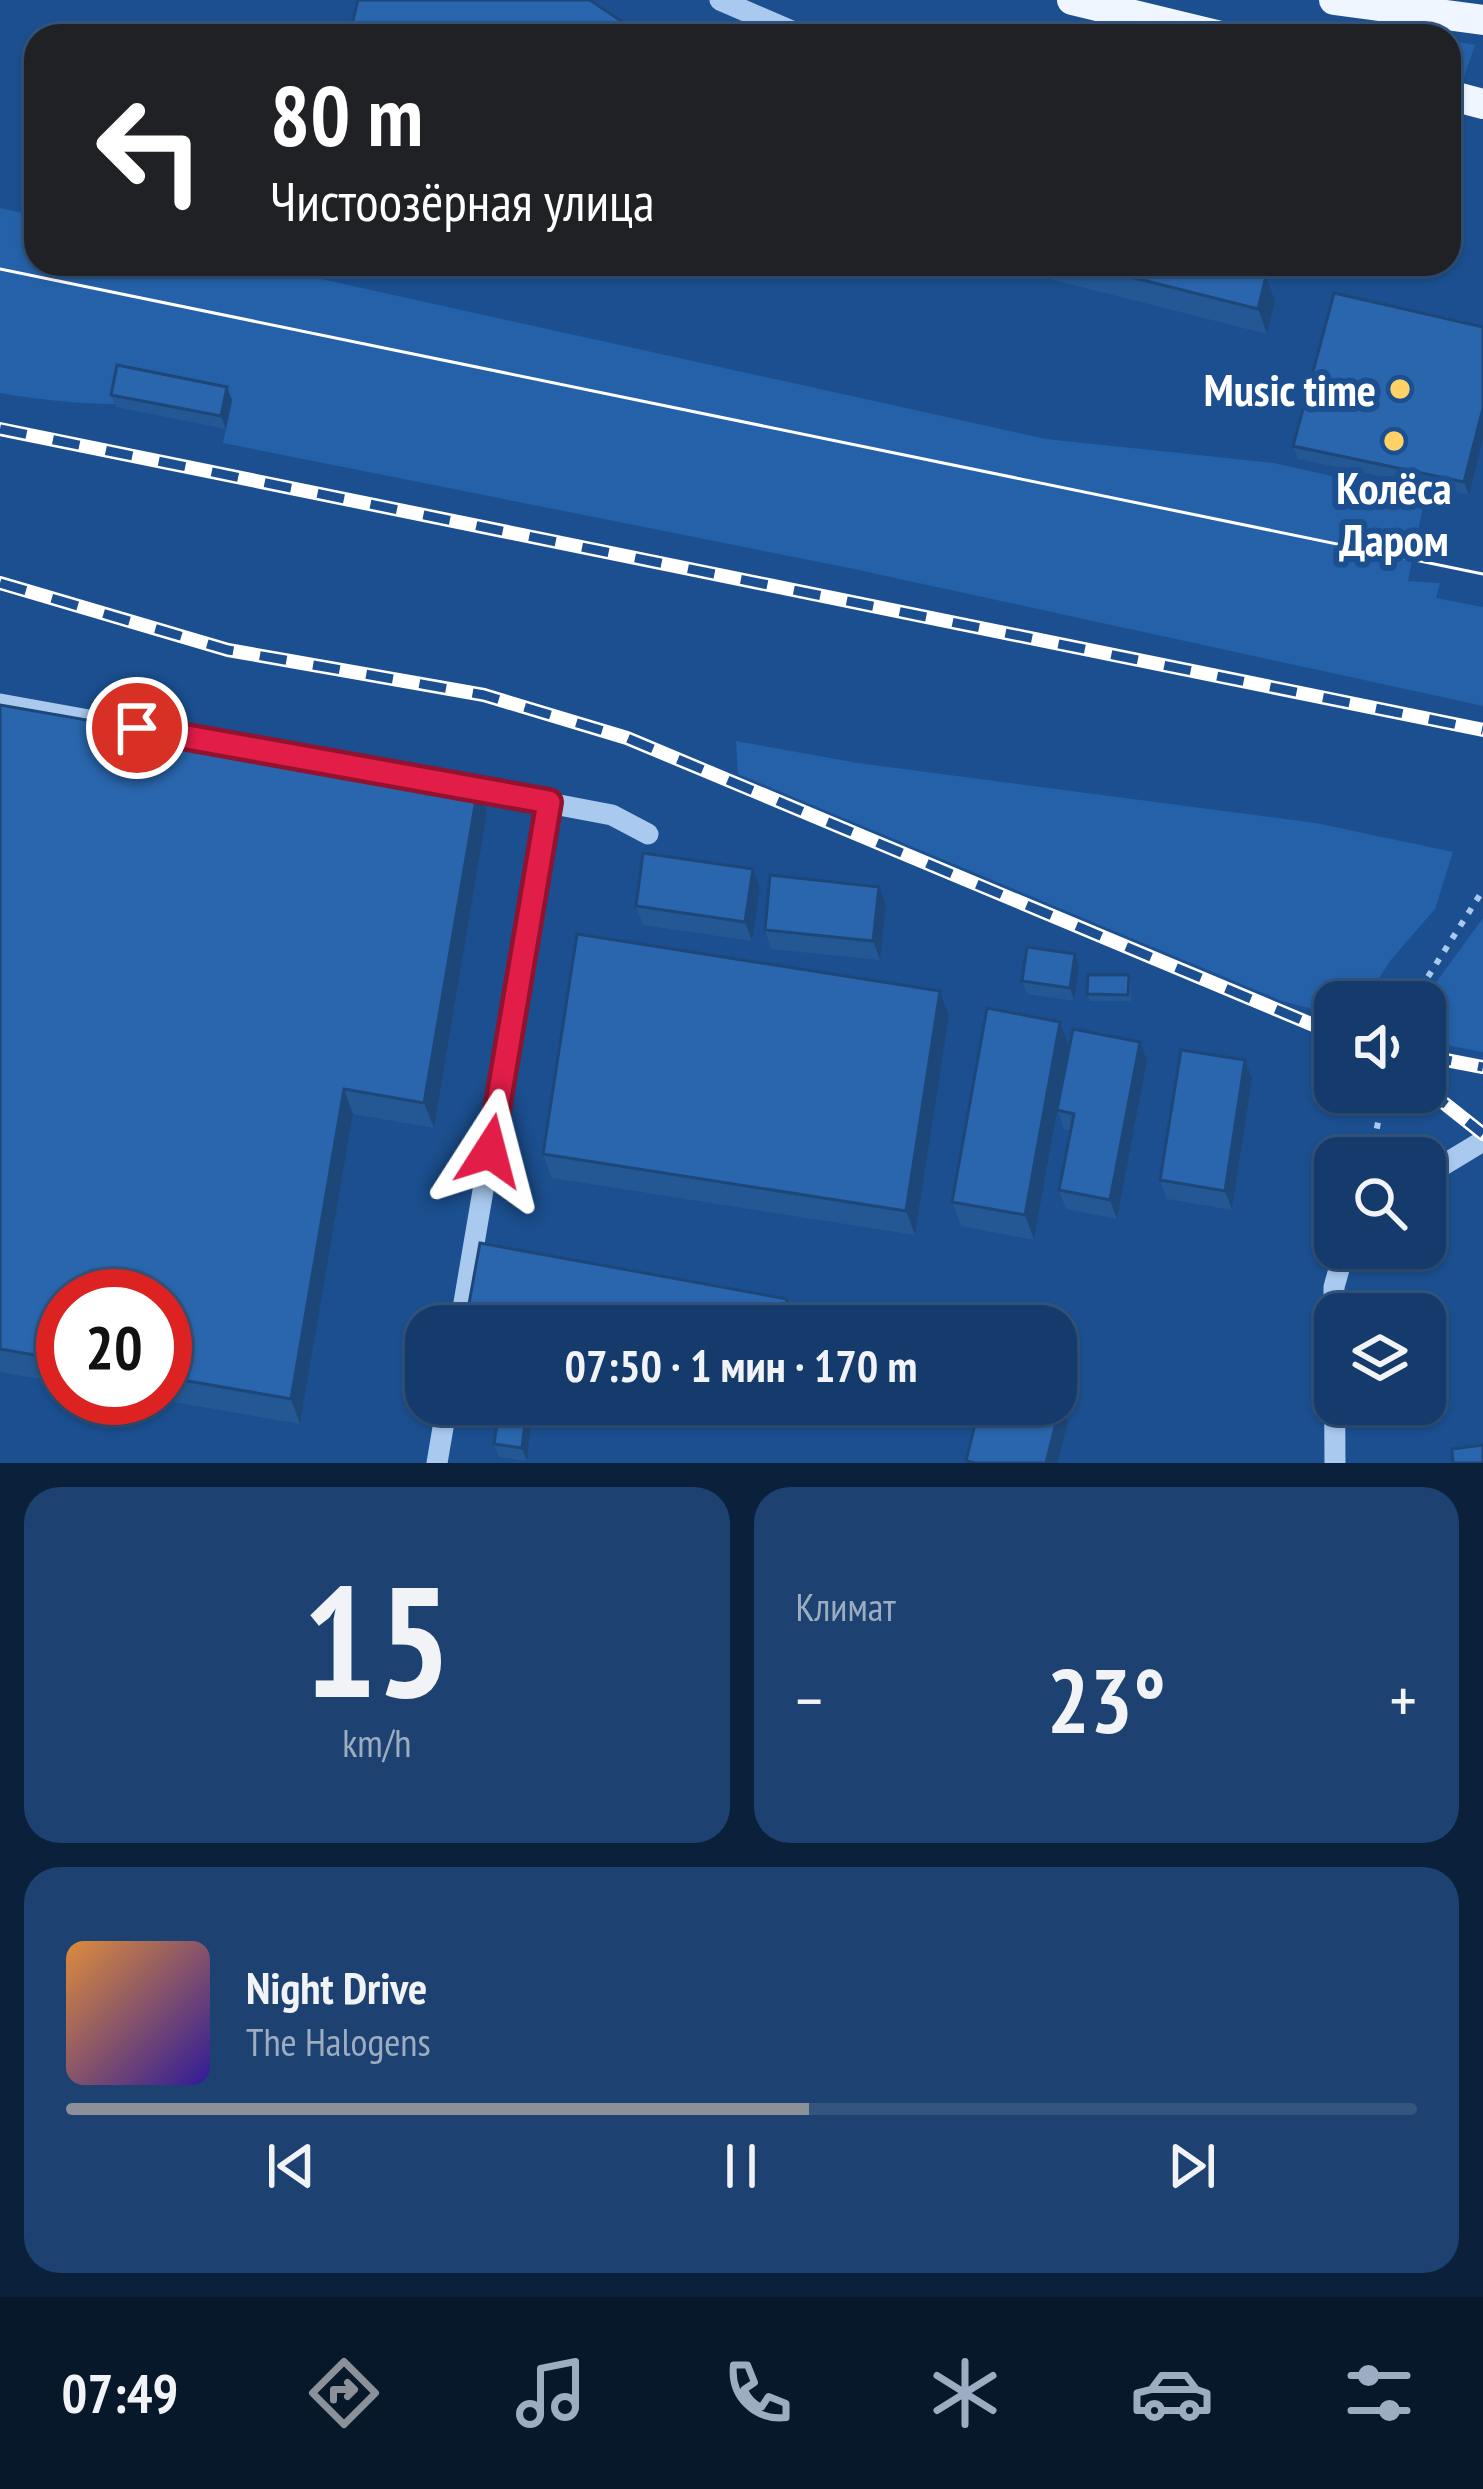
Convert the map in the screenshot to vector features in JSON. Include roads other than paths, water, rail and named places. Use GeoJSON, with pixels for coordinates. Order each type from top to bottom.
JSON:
{"type":"FeatureCollection","features":[{"type":"Feature","properties":{"kind":"main road"},"geometry":{"type":"LineString","coordinates":[[1072,0],[1171,24]]}},
{"type":"Feature","properties":{"kind":"main road"},"geometry":{"type":"LineString","coordinates":[[1343,1],[1483,20]]}},
{"type":"Feature","properties":{"kind":"street"},"geometry":{"type":"LineString","coordinates":[[720,0],[775,24]]}},
{"type":"Feature","properties":{"kind":"street"},"geometry":{"type":"LineString","coordinates":[[0,704],[320,761]]}},
{"type":"Feature","properties":{"kind":"street"},"geometry":{"type":"LineString","coordinates":[[434,782],[612,815],[648,835]]}},
{"type":"Feature","properties":{"kind":"street"},"geometry":{"type":"LineString","coordinates":[[464,1305],[549,802]]}},
{"type":"Feature","properties":{"kind":"street"},"geometry":{"type":"LineString","coordinates":[[1446,1163],[1483,1141]]}},
{"type":"Feature","properties":{"kind":"street"},"geometry":{"type":"LineString","coordinates":[[1335,1463],[1334,1287],[1339,1269]]}},
{"type":"Feature","properties":{"kind":"street"},"geometry":{"type":"LineString","coordinates":[[437,1463],[443,1425]]}},
{"type":"Feature","properties":{"kind":"tram line"},"geometry":{"type":"LineString","coordinates":[[0,269],[24,274]]}},
{"type":"Feature","properties":{"kind":"tram line"},"geometry":{"type":"LineString","coordinates":[[34,276],[1483,574]]}},
{"type":"Feature","properties":{"kind":"railway"},"geometry":{"type":"LineString","coordinates":[[0,429],[1483,730]]}},
{"type":"Feature","properties":{"kind":"railway"},"geometry":{"type":"LineString","coordinates":[[0,583],[228,650],[484,695],[627,738],[1314,1025]]}},
{"type":"Feature","properties":{"kind":"railway"},"geometry":{"type":"LineString","coordinates":[[1446,1060],[1483,1067]]}},
{"type":"Feature","properties":{"kind":"railway"},"geometry":{"type":"LineString","coordinates":[[1446,1105],[1483,1134]]}},
{"type":"Feature","properties":{"kind":"place","name":"Music time"},"geometry":{"type":"Point","coordinates":[1400,389]}},
{"type":"Feature","properties":{"kind":"place","name":"Колёса Даром"},"geometry":{"type":"Point","coordinates":[1394,441]}}]}
